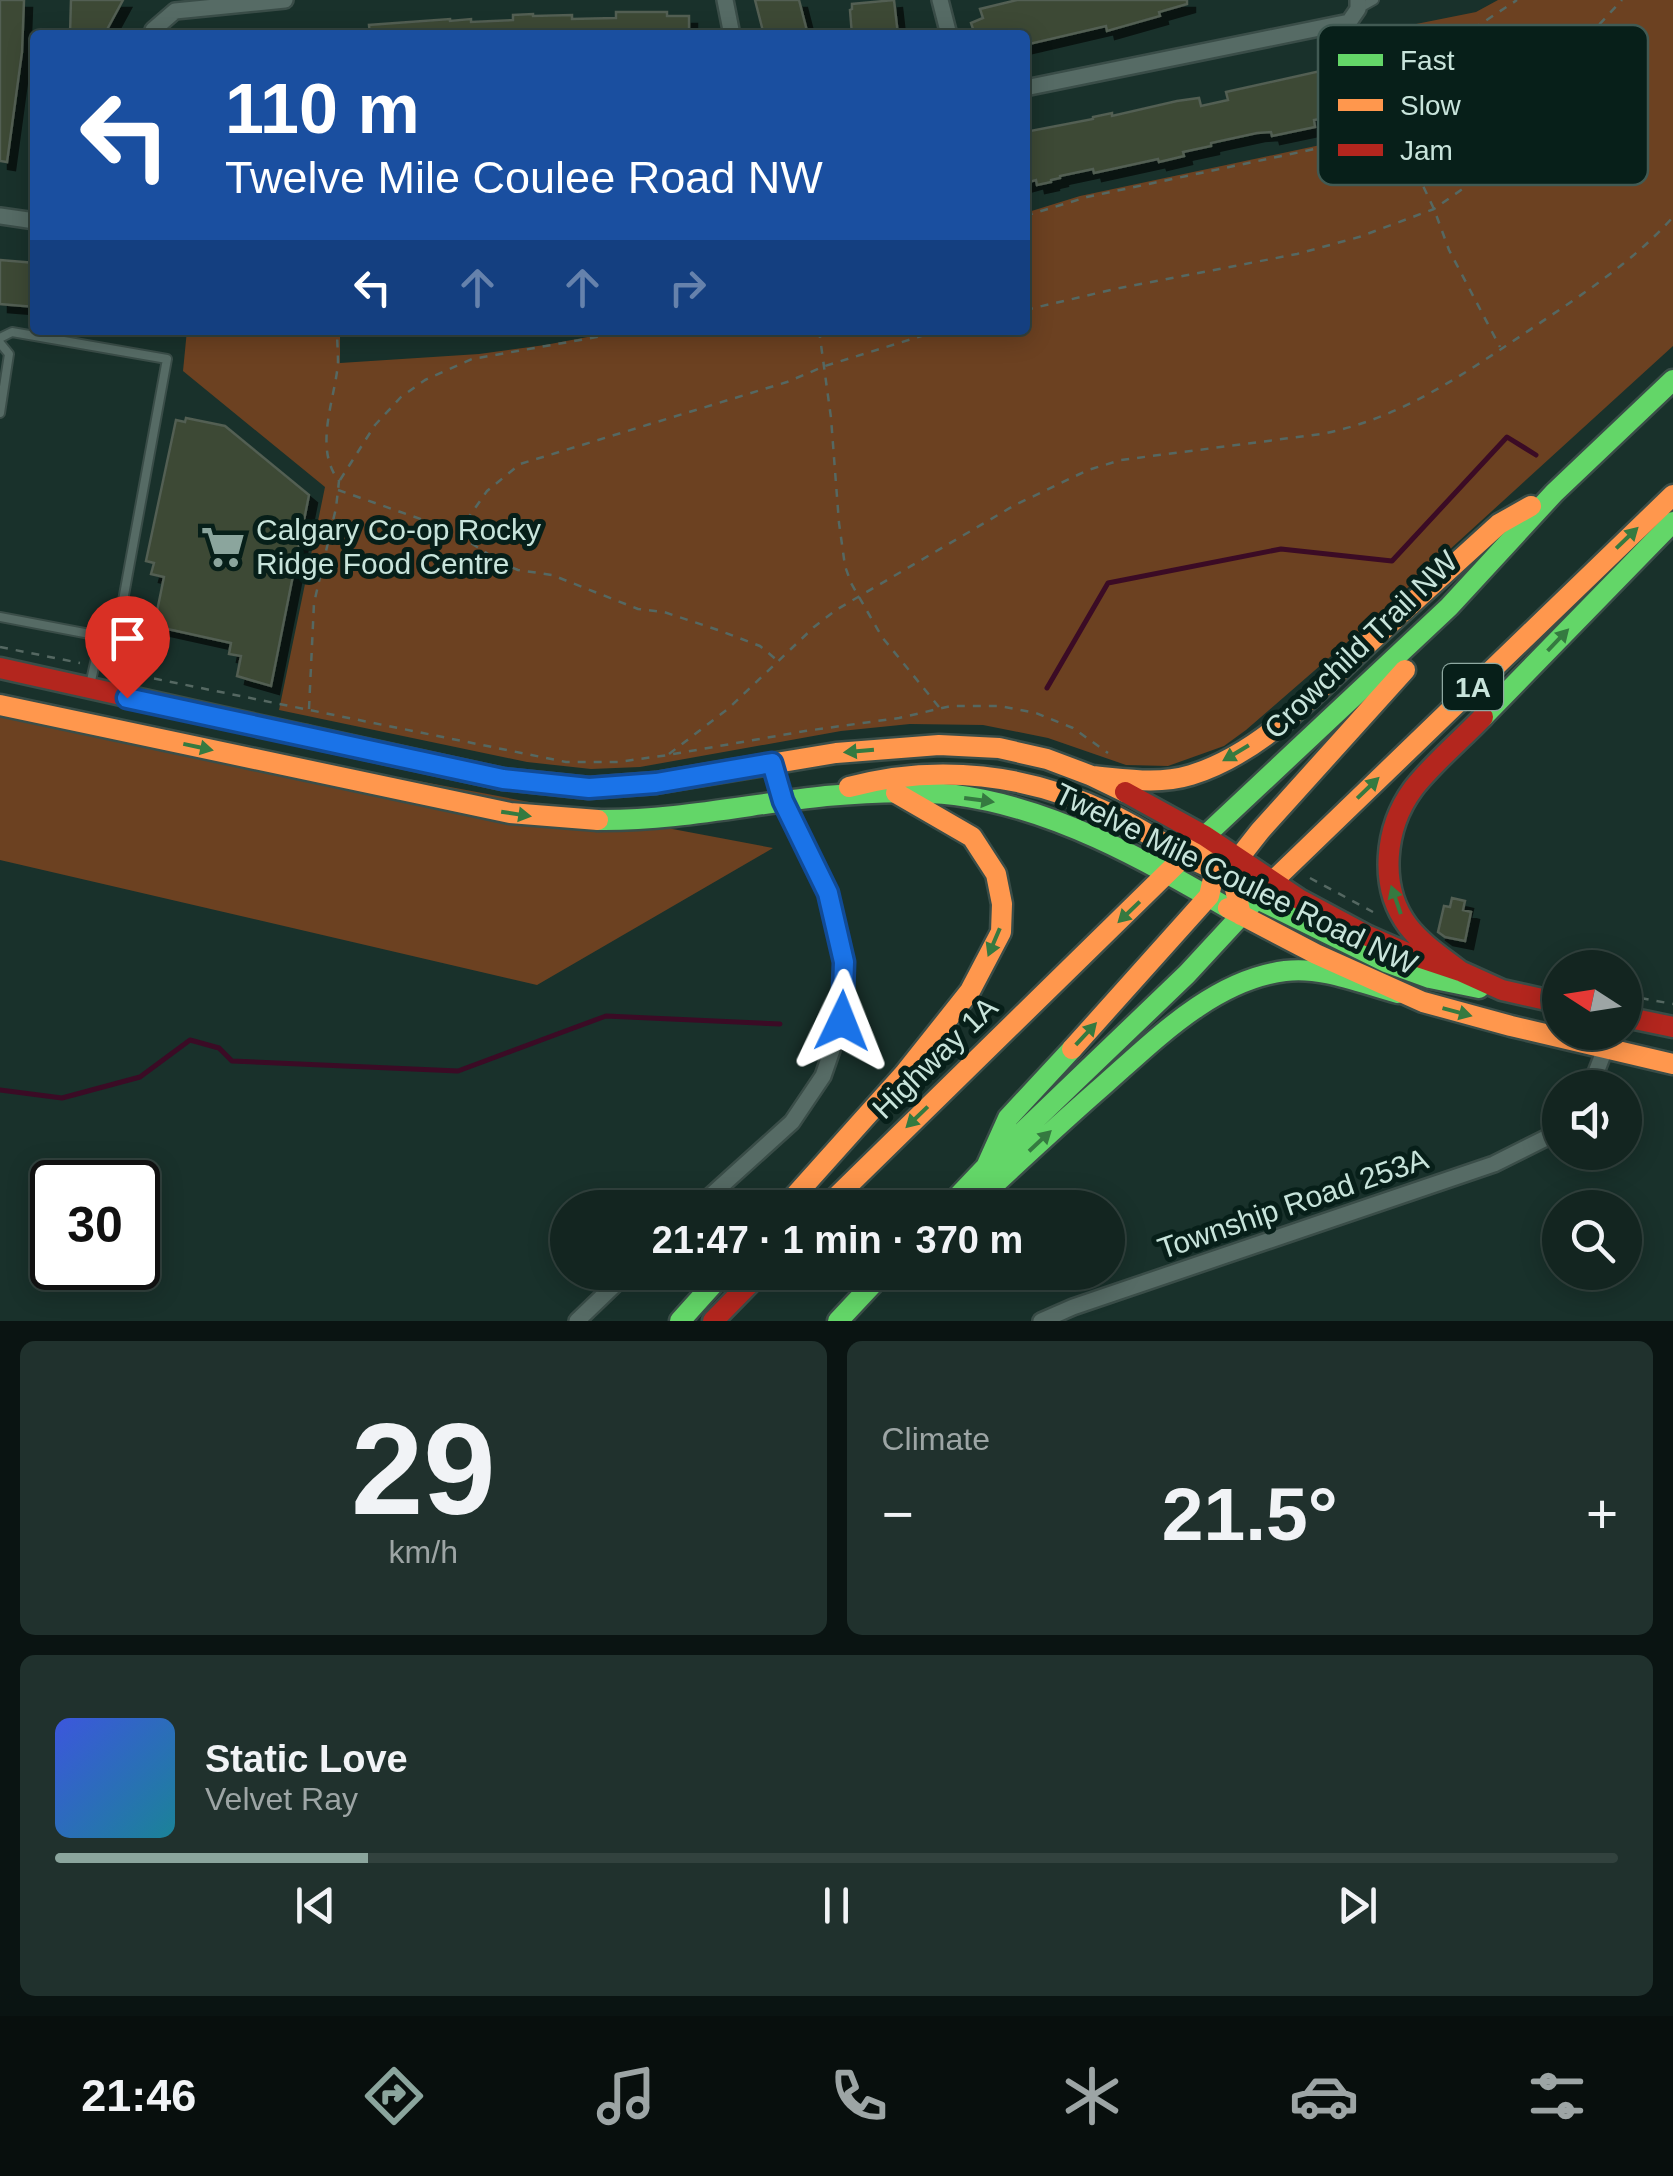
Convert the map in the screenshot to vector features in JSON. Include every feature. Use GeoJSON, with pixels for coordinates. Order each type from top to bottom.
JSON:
{"type":"FeatureCollection","features":[{"type":"Feature","properties":{"kind":"main road","name":"Crowchild Trail NW"},"geometry":{"type":"LineString","coordinates":[[1088,951],[1448,607],[1554,493],[1673,380]]}},
{"type":"Feature","properties":{"kind":"main road"},"geometry":{"type":"LineString","coordinates":[[1092,776],[1163,781],[1227,760],[1263,736],[1320,688],[1500,524],[1554,493]]}},
{"type":"Feature","properties":{"kind":"main road","name":"1A"},"geometry":{"type":"LineString","coordinates":[[964,1190],[1186,974],[1273,880],[1673,494]]}},
{"type":"Feature","properties":{"kind":"main road"},"geometry":{"type":"LineString","coordinates":[[1460,971],[1416,935],[1393,898],[1390,852],[1397,819],[1414,788],[1673,522]]}},
{"type":"Feature","properties":{"kind":"main road"},"geometry":{"type":"LineString","coordinates":[[986,1166],[1008,1118],[1138,978],[1260,831],[1409,666],[1448,607]]}},
{"type":"Feature","properties":{"kind":"main road","name":"Twelve Mile Coulee Road NW"},"geometry":{"type":"LineString","coordinates":[[0,668],[503,779],[589,788],[656,783],[836,753],[938,744],[999,748],[1048,759],[1092,776],[1205,836],[1224,879]]}},
{"type":"Feature","properties":{"kind":"main road","name":"Twelve Mile Coulee Road NW"},"geometry":{"type":"LineString","coordinates":[[0,706],[510,813],[573,822],[646,819],[828,795],[896,793],[996,802],[1049,817],[1169,873],[1273,880],[1299,899],[1368,936],[1502,990],[1542,999]]}},
{"type":"Feature","properties":{"kind":"main road"},"geometry":{"type":"LineString","coordinates":[[828,795],[876,778],[940,774],[1000,778],[1060,794],[1107,812],[1290,916],[1386,962],[1430,978],[1502,990]]}},
{"type":"Feature","properties":{"kind":"main road"},"geometry":{"type":"LineString","coordinates":[[800,1190],[904,1074],[970,992],[1001,932],[1002,904],[996,874],[972,837],[896,793]]}},
{"type":"Feature","properties":{"kind":"main road"},"geometry":{"type":"LineString","coordinates":[[1224,879],[1241,915]]}},
{"type":"Feature","properties":{"kind":"main road","name":"Twelve Mile Coulee Road NW"},"geometry":{"type":"LineString","coordinates":[[1241,915],[1398,993],[1432,1005],[1542,1028]]}},
{"type":"Feature","properties":{"kind":"main road","name":"Highway 1A"},"geometry":{"type":"LineString","coordinates":[[843,1190],[1088,951]]}},
{"type":"Feature","properties":{"kind":"main road"},"geometry":{"type":"LineString","coordinates":[[988,1190],[1171,1026],[1234,985],[1290,970],[1398,993]]}},
{"type":"Feature","properties":{"kind":"main road"},"geometry":{"type":"LineString","coordinates":[[1642,1021],[1673,1028]]}},
{"type":"Feature","properties":{"kind":"main road","name":"Twelve Mile Coulee Road NW"},"geometry":{"type":"LineString","coordinates":[[1633,1050],[1673,1064]]}},
{"type":"Feature","properties":{"kind":"main road"},"geometry":{"type":"LineString","coordinates":[[680,1321],[708,1290]]}},
{"type":"Feature","properties":{"kind":"main road"},"geometry":{"type":"LineString","coordinates":[[712,1321],[742,1290]]}},
{"type":"Feature","properties":{"kind":"main road"},"geometry":{"type":"LineString","coordinates":[[838,1321],[869,1290]]}},
{"type":"Feature","properties":{"kind":"street"},"geometry":{"type":"LineString","coordinates":[[153,30],[176,11],[286,0]]}},
{"type":"Feature","properties":{"kind":"street"},"geometry":{"type":"LineString","coordinates":[[725,0],[731,30]]}},
{"type":"Feature","properties":{"kind":"street"},"geometry":{"type":"LineString","coordinates":[[940,0],[947,30]]}},
{"type":"Feature","properties":{"kind":"street"},"geometry":{"type":"LineString","coordinates":[[1334,25],[1349,22],[1358,4]]}},
{"type":"Feature","properties":{"kind":"street"},"geometry":{"type":"LineString","coordinates":[[1030,87],[1318,28]]}},
{"type":"Feature","properties":{"kind":"street"},"geometry":{"type":"LineString","coordinates":[[0,216],[30,220]]}},
{"type":"Feature","properties":{"kind":"street"},"geometry":{"type":"LineString","coordinates":[[717,1190],[792,1122],[823,1076],[842,1021],[844,962],[828,893],[783,801],[772,763]]}},
{"type":"Feature","properties":{"kind":"street","name":"Township Road 253A"},"geometry":{"type":"LineString","coordinates":[[1041,1321],[1494,1164],[1542,1140]]}},
{"type":"Feature","properties":{"kind":"street"},"geometry":{"type":"LineString","coordinates":[[577,1321],[609,1290]]}},
{"type":"Feature","properties":{"kind":"lane"},"geometry":{"type":"LineString","coordinates":[[1358,4],[1374,0]]}},
{"type":"Feature","properties":{"kind":"lane"},"geometry":{"type":"LineString","coordinates":[[0,413],[9,354],[0,340],[12,332],[167,360],[116,639],[0,617]]}},
{"type":"Feature","properties":{"kind":"lane"},"geometry":{"type":"LineString","coordinates":[[90,690],[101,636]]}},
{"type":"Feature","properties":{"kind":"path"},"geometry":{"type":"LineString","coordinates":[[1479,25],[1516,0]]}},
{"type":"Feature","properties":{"kind":"path"},"geometry":{"type":"LineString","coordinates":[[1599,25],[1622,0]]}},
{"type":"Feature","properties":{"kind":"path"},"geometry":{"type":"LineString","coordinates":[[1030,214],[1087,197],[1318,148]]}},
{"type":"Feature","properties":{"kind":"path"},"geometry":{"type":"LineString","coordinates":[[1423,185],[1449,250],[1500,349]]}},
{"type":"Feature","properties":{"kind":"path"},"geometry":{"type":"LineString","coordinates":[[1030,309],[1297,254],[1359,237],[1434,208],[1468,185]]}},
{"type":"Feature","properties":{"kind":"path"},"geometry":{"type":"LineString","coordinates":[[0,647],[566,762],[618,762],[668,755],[729,708],[814,628],[859,596],[1015,505],[1088,470],[1121,460],[1345,429],[1378,419],[1430,394],[1608,277],[1654,238],[1673,216]]}},
{"type":"Feature","properties":{"kind":"path"},"geometry":{"type":"LineString","coordinates":[[337,335],[338,363],[326,446],[339,481]]}},
{"type":"Feature","properties":{"kind":"path"},"geometry":{"type":"LineString","coordinates":[[309,710],[314,602],[339,481],[375,425],[401,396],[424,380],[472,359],[608,335]]}},
{"type":"Feature","properties":{"kind":"path"},"geometry":{"type":"LineString","coordinates":[[820,335],[844,566],[882,637],[941,708]]}},
{"type":"Feature","properties":{"kind":"path"},"geometry":{"type":"LineString","coordinates":[[458,534],[487,490],[520,464],[788,382],[825,366],[925,335]]}},
{"type":"Feature","properties":{"kind":"path"},"geometry":{"type":"LineString","coordinates":[[338,490],[450,529],[518,570],[552,575],[638,609],[664,612],[718,630],[760,646],[778,661]]}},
{"type":"Feature","properties":{"kind":"path"},"geometry":{"type":"LineString","coordinates":[[1310,878],[1380,916]]}},
{"type":"Feature","properties":{"kind":"path"},"geometry":{"type":"LineString","coordinates":[[1642,998],[1673,1004]]}},
{"type":"Feature","properties":{"kind":"shaded area"},"geometry":{"type":"Polygon","coordinates":[[[1498,0],[1673,0],[1673,346],[1368,624],[1224,746],[1168,766],[1126,765],[1048,738],[983,725],[910,724],[841,731],[640,767],[591,769],[527,762],[279,710],[325,487],[183,371],[187,335],[340,335],[340,363],[479,354],[598,335],[1030,335],[1030,211],[1080,196],[1318,145],[1318,185],[1648,185],[1648,25],[1414,25],[1476,12],[1498,0]]]}},
{"type":"Feature","properties":{"kind":"shaded area"},"geometry":{"type":"Polygon","coordinates":[[[0,702],[773,848],[537,985],[0,860],[0,702]]]}},
{"type":"Feature","properties":{"kind":"building"},"geometry":{"type":"Polygon","coordinates":[[[0,0],[24,0],[22,52],[7,162],[0,161],[0,0]]]}},
{"type":"Feature","properties":{"kind":"building"},"geometry":{"type":"Polygon","coordinates":[[[71,0],[123,0],[107,30],[70,30],[71,0]]]}},
{"type":"Feature","properties":{"kind":"building"},"geometry":{"type":"Polygon","coordinates":[[[755,0],[799,0],[807,30],[763,30],[755,0]]]}},
{"type":"Feature","properties":{"kind":"building"},"geometry":{"type":"Polygon","coordinates":[[[894,0],[897,30],[852,30],[852,4],[894,0]]]}},
{"type":"Feature","properties":{"kind":"building"},"geometry":{"type":"Polygon","coordinates":[[[1017,0],[1187,0],[1187,4],[1159,12],[1160,16],[1107,31],[1106,26],[1030,44],[1030,30],[973,30],[971,23],[983,18],[980,9],[1017,0]]]}},
{"type":"Feature","properties":{"kind":"building"},"geometry":{"type":"Polygon","coordinates":[[[616,12],[667,12],[667,16],[689,16],[689,30],[370,30],[369,25],[450,19],[513,20],[513,15],[533,14],[572,15],[572,19],[616,18],[616,12]]]}},
{"type":"Feature","properties":{"kind":"building"},"geometry":{"type":"Polygon","coordinates":[[[1318,72],[1318,119],[1314,120],[1315,127],[1211,143],[1159,162],[1158,159],[1094,173],[1093,169],[1037,185],[1036,180],[1030,182],[1030,131],[1177,101],[1199,98],[1201,106],[1228,100],[1226,92],[1318,72]]]}},
{"type":"Feature","properties":{"kind":"building"},"geometry":{"type":"Polygon","coordinates":[[[0,260],[30,263],[30,307],[0,304],[0,260]]]}},
{"type":"Feature","properties":{"kind":"building","name":"Calgary Co-op Rocky Ridge Food Centre"},"geometry":{"type":"Polygon","coordinates":[[[186,418],[225,426],[309,495],[271,686],[237,676],[241,656],[229,654],[231,643],[154,626],[164,577],[151,574],[154,563],[146,561],[176,420],[185,422],[186,418]]]}},
{"type":"Feature","properties":{"kind":"building"},"geometry":{"type":"Polygon","coordinates":[[[1452,898],[1465,901],[1463,910],[1471,912],[1465,941],[1438,932],[1444,906],[1450,907],[1452,898]]]}},
{"type":"Feature","properties":{"kind":"waterway"},"geometry":{"type":"LineString","coordinates":[[1047,688],[1108,583],[1281,549],[1392,561],[1507,437],[1536,455]]}},
{"type":"Feature","properties":{"kind":"waterway"},"geometry":{"type":"LineString","coordinates":[[0,1090],[62,1098],[140,1077],[190,1040],[219,1048],[232,1061],[458,1071],[606,1016],[780,1024]]}},
{"type":"Feature","properties":{"kind":"traffic: fast"},"geometry":{"type":"LineString","coordinates":[[1205,836],[1449,607],[1554,493],[1673,380]]}},
{"type":"Feature","properties":{"kind":"traffic: fast"},"geometry":{"type":"LineString","coordinates":[[1483,717],[1673,522]]}},
{"type":"Feature","properties":{"kind":"traffic: fast"},"geometry":{"type":"LineString","coordinates":[[598,820],[684,815],[858,793],[955,795],[1027,811],[1097,838],[1228,908]]}},
{"type":"Feature","properties":{"kind":"traffic: fast"},"geometry":{"type":"LineString","coordinates":[[964,1190],[1187,974],[1273,881]]}},
{"type":"Feature","properties":{"kind":"traffic: fast"},"geometry":{"type":"LineString","coordinates":[[1243,892],[1386,962],[1430,978],[1479,988]]}},
{"type":"Feature","properties":{"kind":"traffic: fast"},"geometry":{"type":"LineString","coordinates":[[989,1190],[1166,1030],[1234,986],[1299,970],[1328,973],[1398,993]]}},
{"type":"Feature","properties":{"kind":"traffic: fast"},"geometry":{"type":"LineString","coordinates":[[986,1167],[1008,1118],[1072,1049]]}},
{"type":"Feature","properties":{"kind":"traffic: fast"},"geometry":{"type":"LineString","coordinates":[[680,1321],[708,1290]]}},
{"type":"Feature","properties":{"kind":"traffic: fast"},"geometry":{"type":"LineString","coordinates":[[838,1321],[867,1290]]}},
{"type":"Feature","properties":{"kind":"traffic: slow"},"geometry":{"type":"LineString","coordinates":[[1273,881],[1673,495]]}},
{"type":"Feature","properties":{"kind":"traffic: slow"},"geometry":{"type":"LineString","coordinates":[[1092,776],[1179,778],[1241,752],[1287,719],[1499,524],[1531,506]]}},
{"type":"Feature","properties":{"kind":"traffic: slow"},"geometry":{"type":"LineString","coordinates":[[1241,915],[1235,889],[1238,859],[1405,670]]}},
{"type":"Feature","properties":{"kind":"traffic: slow"},"geometry":{"type":"LineString","coordinates":[[0,705],[510,813],[598,820]]}},
{"type":"Feature","properties":{"kind":"traffic: slow"},"geometry":{"type":"LineString","coordinates":[[306,736],[503,779],[589,788],[656,783],[836,753],[939,745],[999,748],[1047,759],[1125,792]]}},
{"type":"Feature","properties":{"kind":"traffic: slow"},"geometry":{"type":"LineString","coordinates":[[849,787],[916,775],[949,774],[1015,782],[1080,800],[1227,874]]}},
{"type":"Feature","properties":{"kind":"traffic: slow"},"geometry":{"type":"LineString","coordinates":[[800,1190],[904,1074],[970,991],[1001,932],[1002,904],[996,874],[972,837],[896,793]]}},
{"type":"Feature","properties":{"kind":"traffic: slow"},"geometry":{"type":"LineString","coordinates":[[843,1190],[1205,836],[1215,870],[1209,896],[1072,1049]]}},
{"type":"Feature","properties":{"kind":"traffic: slow"},"geometry":{"type":"LineString","coordinates":[[1228,908],[1316,954],[1423,1002],[1673,1064]]}},
{"type":"Feature","properties":{"kind":"traffic: jam"},"geometry":{"type":"LineString","coordinates":[[0,668],[306,736]]}},
{"type":"Feature","properties":{"kind":"traffic: jam"},"geometry":{"type":"LineString","coordinates":[[1460,971],[1426,944],[1398,910],[1392,893],[1389,857],[1396,821],[1413,789],[1483,717]]}},
{"type":"Feature","properties":{"kind":"traffic: jam"},"geometry":{"type":"LineString","coordinates":[[1125,792],[1205,836],[1299,899],[1368,936],[1502,990],[1542,999]]}},
{"type":"Feature","properties":{"kind":"traffic: jam"},"geometry":{"type":"LineString","coordinates":[[1642,1021],[1673,1027]]}},
{"type":"Feature","properties":{"kind":"traffic: jam"},"geometry":{"type":"LineString","coordinates":[[713,1321],[743,1290]]}},
{"type":"Feature","properties":{"kind":"place","name":"Calgary Co-op Rocky Ridge Food Centre"},"geometry":{"type":"Point","coordinates":[223,547]}},
{"type":"Feature","properties":{"kind":"route"},"geometry":{"type":"LineString","coordinates":[[127,698],[503,779],[589,788],[656,783],[772,763],[783,801],[828,893],[844,962],[842,1021]]}}]}
